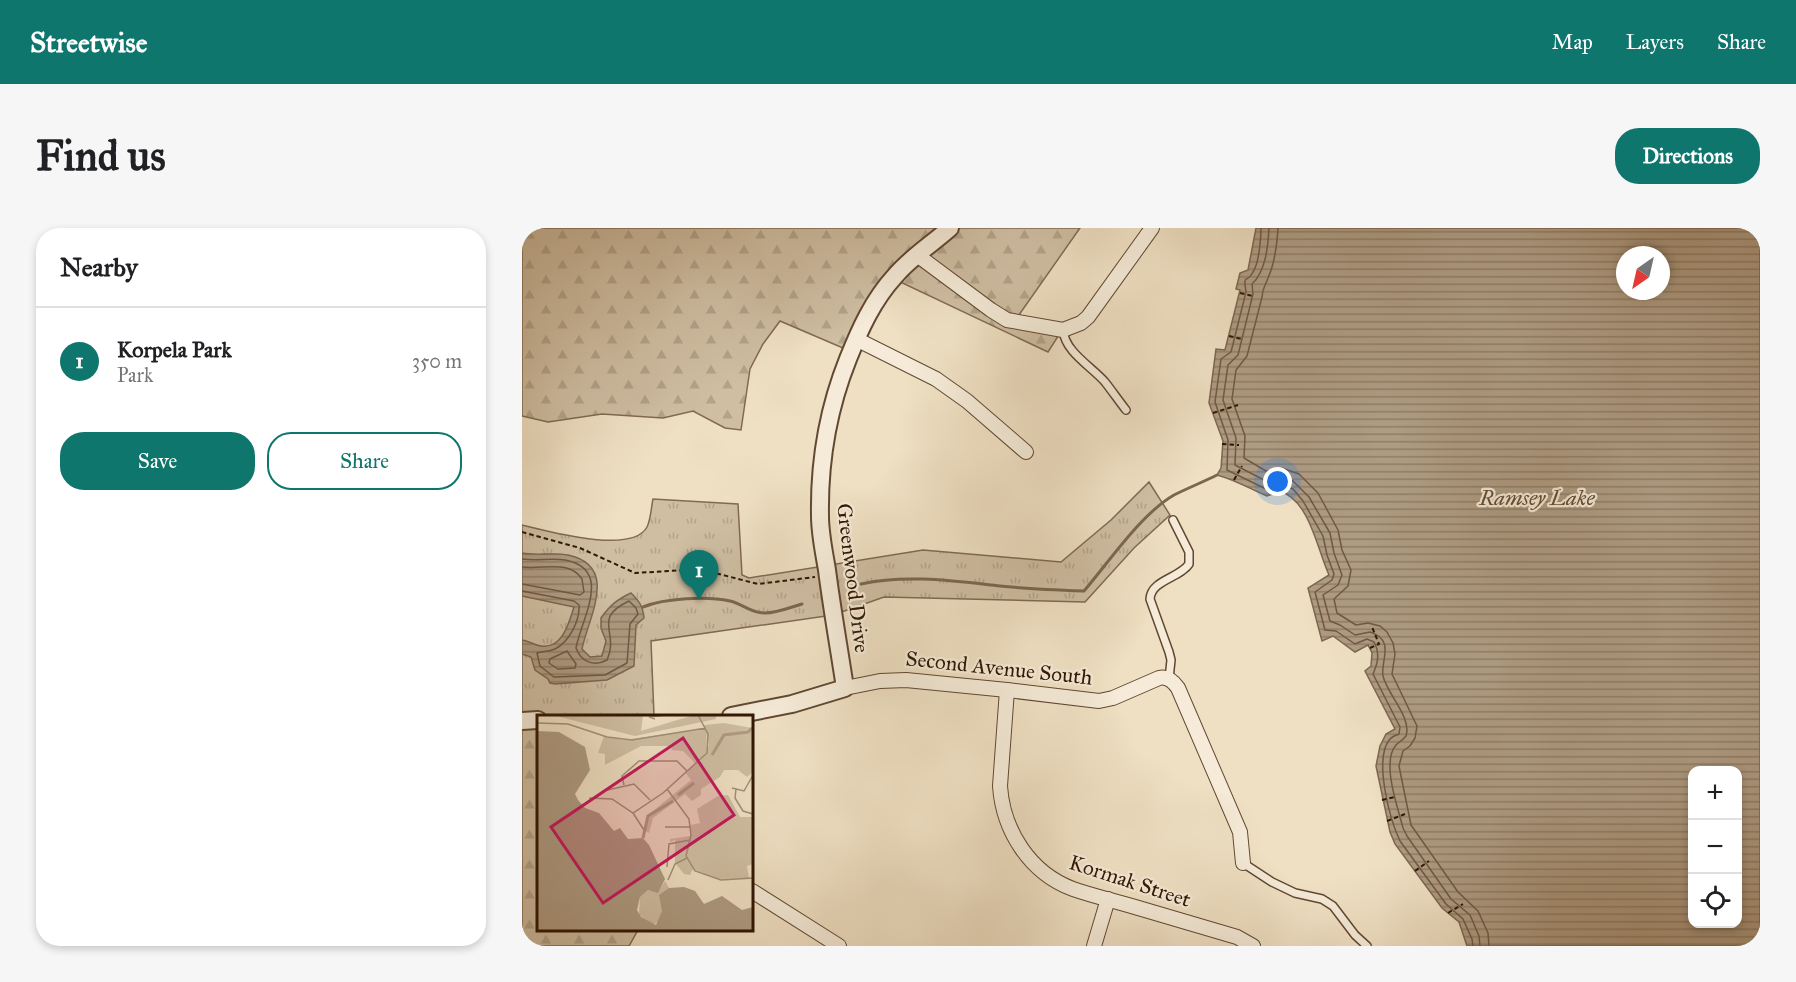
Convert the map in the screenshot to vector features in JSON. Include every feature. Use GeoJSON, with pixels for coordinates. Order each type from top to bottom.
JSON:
{"type":"FeatureCollection","features":[{"type":"Feature","properties":{"kind":"street","name":"Greenwood Drive"},"geometry":{"type":"LineString","coordinates":[[845,688],[820,517],[823,455],[834,397],[856,339],[888,284],[917,255],[950,228]]}},
{"type":"Feature","properties":{"kind":"street"},"geometry":{"type":"LineString","coordinates":[[917,255],[1007,320],[1063,330],[1082,324],[1152,228]]}},
{"type":"Feature","properties":{"kind":"street"},"geometry":{"type":"LineString","coordinates":[[856,339],[918,369],[943,384],[987,417],[1026,452]]}},
{"type":"Feature","properties":{"kind":"street","name":"Second Avenue South"},"geometry":{"type":"LineString","coordinates":[[740,715],[880,681],[898,680],[1104,701],[1159,678],[1169,679]]}},
{"type":"Feature","properties":{"kind":"street"},"geometry":{"type":"LineString","coordinates":[[1169,679],[1178,688],[1240,832],[1243,863]]}},
{"type":"Feature","properties":{"kind":"street","name":"Kormak Street"},"geometry":{"type":"LineString","coordinates":[[1007,690],[1000,786],[1003,811],[1023,852],[1044,873],[1072,888],[1237,937],[1253,946]]}},
{"type":"Feature","properties":{"kind":"street"},"geometry":{"type":"LineString","coordinates":[[522,721],[537,720]]}},
{"type":"Feature","properties":{"kind":"street"},"geometry":{"type":"LineString","coordinates":[[753,892],[839,946]]}},
{"type":"Feature","properties":{"kind":"street"},"geometry":{"type":"LineString","coordinates":[[1094,946],[1108,898]]}},
{"type":"Feature","properties":{"kind":"lane"},"geometry":{"type":"LineString","coordinates":[[1063,330],[1070,347],[1104,381],[1126,410]]}},
{"type":"Feature","properties":{"kind":"lane"},"geometry":{"type":"LineString","coordinates":[[1169,679],[1170,651],[1150,598],[1154,588],[1181,573],[1189,564],[1189,552],[1173,520]]}},
{"type":"Feature","properties":{"kind":"lane"},"geometry":{"type":"LineString","coordinates":[[1243,863],[1272,882],[1295,893],[1322,899],[1333,906],[1366,946]]}},
{"type":"Feature","properties":{"kind":"path"},"geometry":{"type":"LineString","coordinates":[[1240,293],[1253,296]]}},
{"type":"Feature","properties":{"kind":"path"},"geometry":{"type":"LineString","coordinates":[[1229,336],[1242,339]]}},
{"type":"Feature","properties":{"kind":"path"},"geometry":{"type":"LineString","coordinates":[[1213,413],[1238,405]]}},
{"type":"Feature","properties":{"kind":"path"},"geometry":{"type":"LineString","coordinates":[[1222,444],[1239,445]]}},
{"type":"Feature","properties":{"kind":"path"},"geometry":{"type":"LineString","coordinates":[[1234,480],[1242,466]]}},
{"type":"Feature","properties":{"kind":"path"},"geometry":{"type":"LineString","coordinates":[[1280,491],[1287,476]]}},
{"type":"Feature","properties":{"kind":"path"},"geometry":{"type":"LineString","coordinates":[[522,532],[580,548],[635,573],[686,570],[711,572],[758,584],[827,576]]}},
{"type":"Feature","properties":{"kind":"path"},"geometry":{"type":"LineString","coordinates":[[1370,648],[1379,644],[1372,627]]}},
{"type":"Feature","properties":{"kind":"path"},"geometry":{"type":"LineString","coordinates":[[1382,801],[1395,797]]}},
{"type":"Feature","properties":{"kind":"path"},"geometry":{"type":"LineString","coordinates":[[1387,821],[1405,814]]}},
{"type":"Feature","properties":{"kind":"path"},"geometry":{"type":"LineString","coordinates":[[1414,871],[1429,861]]}},
{"type":"Feature","properties":{"kind":"path"},"geometry":{"type":"LineString","coordinates":[[1448,914],[1463,904]]}},
{"type":"Feature","properties":{"kind":"green space"},"geometry":{"type":"Polygon","coordinates":[[[522,228],[1080,228],[1014,322],[1062,330],[1048,352],[892,278],[850,351],[780,321],[763,344],[750,369],[741,430],[725,428],[693,411],[663,418],[602,414],[548,422],[522,416],[522,228]]]}},
{"type":"Feature","properties":{"kind":"green space"},"geometry":{"type":"Polygon","coordinates":[[[1149,482],[1170,515],[1134,548],[1085,602],[884,597],[833,615],[651,641],[654,715],[537,715],[522,722],[522,525],[588,539],[625,539],[638,535],[647,527],[653,499],[738,504],[742,575],[749,578],[923,550],[1061,562],[1111,520],[1149,482]]]}},
{"type":"Feature","properties":{"kind":"green space"},"geometry":{"type":"Polygon","coordinates":[[[537,721],[537,931],[637,931],[629,946],[522,946],[522,722],[537,721]]]}},
{"type":"Feature","properties":{"kind":"water","name":"Ramsey Lake"},"geometry":{"type":"Polygon","coordinates":[[[1256,228],[1760,228],[1760,946],[1467,946],[1459,922],[1442,908],[1395,844],[1390,832],[1376,766],[1380,746],[1386,734],[1395,729],[1365,671],[1371,666],[1372,653],[1368,645],[1355,652],[1333,636],[1322,641],[1308,588],[1329,575],[1306,515],[1290,496],[1280,491],[1267,496],[1217,475],[1221,468],[1223,441],[1209,403],[1216,349],[1225,350],[1240,290],[1236,289],[1240,273],[1248,270],[1256,228]]]}},
{"type":"Feature","properties":{"kind":"water"},"geometry":{"type":"Polygon","coordinates":[[[522,553],[568,555],[584,561],[593,570],[597,581],[597,594],[582,649],[590,657],[602,656],[606,641],[601,628],[601,618],[614,603],[631,593],[640,604],[644,618],[636,625],[634,666],[607,680],[555,684],[550,683],[535,670],[531,657],[522,654],[522,640],[541,646],[555,643],[564,633],[574,607],[522,596],[522,553]]]}},
{"type":"Feature","properties":{"kind":"waterway"},"geometry":{"type":"LineString","coordinates":[[861,584],[895,579],[930,579],[1021,588],[1084,591],[1126,539],[1162,503],[1217,475]]}},
{"type":"Feature","properties":{"kind":"waterway"},"geometry":{"type":"LineString","coordinates":[[643,607],[674,600],[710,599],[730,601],[755,612],[765,613],[802,604]]}},
{"type":"Feature","properties":{"kind":"place","name":"Korpela Park"},"geometry":{"type":"Point","coordinates":[699,600]}}]}
